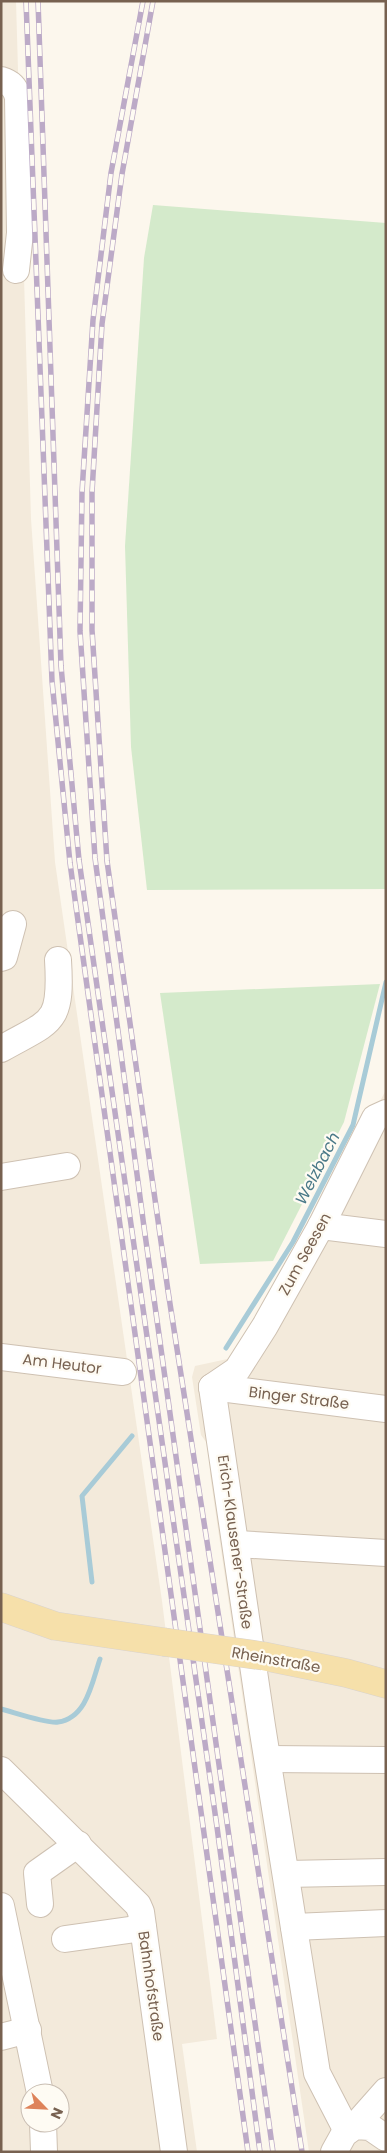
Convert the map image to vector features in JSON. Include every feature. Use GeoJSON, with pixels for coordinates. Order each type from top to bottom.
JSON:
{"type":"FeatureCollection","features":[{"type":"Feature","properties":{"kind":"main road","name":"Rheinstraße"},"geometry":{"type":"LineString","coordinates":[[1,1607],[55,1626],[262,1656],[346,1673],[386,1684]]}},
{"type":"Feature","properties":{"kind":"street"},"geometry":{"type":"LineString","coordinates":[[1,80],[10,83],[15,88],[18,97],[20,233],[16,270]]}},
{"type":"Feature","properties":{"kind":"street"},"geometry":{"type":"LineString","coordinates":[[1,958],[4,957],[14,924]]}},
{"type":"Feature","properties":{"kind":"street"},"geometry":{"type":"LineString","coordinates":[[11,1044],[46,1026],[54,1016],[59,984],[58,960]]}},
{"type":"Feature","properties":{"kind":"street","name":"Zum Seesen"},"geometry":{"type":"LineString","coordinates":[[212,1387],[237,1370],[321,1226],[375,1118],[386,1113]]}},
{"type":"Feature","properties":{"kind":"street"},"geometry":{"type":"LineString","coordinates":[[1,1176],[67,1166]]}},
{"type":"Feature","properties":{"kind":"street"},"geometry":{"type":"LineString","coordinates":[[321,1226],[386,1234]]}},
{"type":"Feature","properties":{"kind":"street","name":"Am Heutor"},"geometry":{"type":"LineString","coordinates":[[1,1356],[123,1372]]}},
{"type":"Feature","properties":{"kind":"street","name":"Binger Straße"},"geometry":{"type":"LineString","coordinates":[[212,1387],[386,1409]]}},
{"type":"Feature","properties":{"kind":"street","name":"Erich-Klausener-Straße"},"geometry":{"type":"LineString","coordinates":[[212,1387],[317,2073],[345,2136]]}},
{"type":"Feature","properties":{"kind":"street"},"geometry":{"type":"LineString","coordinates":[[237,1544],[386,1553]]}},
{"type":"Feature","properties":{"kind":"street"},"geometry":{"type":"LineString","coordinates":[[268,1759],[386,1760]]}},
{"type":"Feature","properties":{"kind":"street","name":"Bahnhofstraße"},"geometry":{"type":"LineString","coordinates":[[1,1770],[138,1905],[143,1928],[174,2152]]}},
{"type":"Feature","properties":{"kind":"street"},"geometry":{"type":"LineString","coordinates":[[40,1904],[37,1873],[78,1844]]}},
{"type":"Feature","properties":{"kind":"street"},"geometry":{"type":"LineString","coordinates":[[286,1874],[386,1872]]}},
{"type":"Feature","properties":{"kind":"street"},"geometry":{"type":"LineString","coordinates":[[1,1906],[38,2083]]}},
{"type":"Feature","properties":{"kind":"street"},"geometry":{"type":"LineString","coordinates":[[294,1927],[386,1923]]}},
{"type":"Feature","properties":{"kind":"street"},"geometry":{"type":"LineString","coordinates":[[65,1939],[143,1928]]}},
{"type":"Feature","properties":{"kind":"street"},"geometry":{"type":"LineString","coordinates":[[1,2037],[28,2030]]}},
{"type":"Feature","properties":{"kind":"street"},"geometry":{"type":"LineString","coordinates":[[345,2136],[386,2091]]}},
{"type":"Feature","properties":{"kind":"street"},"geometry":{"type":"LineString","coordinates":[[345,2136],[370,2127],[386,2138]]}},
{"type":"Feature","properties":{"kind":"street"},"geometry":{"type":"LineString","coordinates":[[43,2133],[44,2152]]}},
{"type":"Feature","properties":{"kind":"shaded area"},"geometry":{"type":"Polygon","coordinates":[[[1,1],[16,1],[31,519],[55,862],[162,1601],[217,2039],[182,2044],[197,2152],[1,2152],[1,1]]]}},
{"type":"Feature","properties":{"kind":"shaded area"},"geometry":{"type":"Polygon","coordinates":[[[386,1090],[386,2152],[309,2152],[210,1474],[209,1446],[201,1435],[192,1377],[195,1366],[232,1358],[273,1296],[386,1090]]]}},
{"type":"Feature","properties":{"kind":"green space"},"geometry":{"type":"Polygon","coordinates":[[[153,205],[386,223],[386,889],[147,890],[131,747],[125,546],[144,258],[153,205]]]}},
{"type":"Feature","properties":{"kind":"green space"},"geometry":{"type":"Polygon","coordinates":[[[380,984],[344,1122],[273,1261],[200,1264],[160,993],[380,984]]]}},
{"type":"Feature","properties":{"kind":"waterway","name":"Welzbach"},"geometry":{"type":"LineString","coordinates":[[226,1348],[293,1242],[353,1125],[386,982]]}},
{"type":"Feature","properties":{"kind":"waterway","name":"Welzbach"},"geometry":{"type":"LineString","coordinates":[[92,1582],[82,1496],[132,1436]]}},
{"type":"Feature","properties":{"kind":"waterway","name":"Welzbach"},"geometry":{"type":"LineString","coordinates":[[1,1709],[53,1722],[68,1719],[76,1714],[87,1698],[100,1659]]}},
{"type":"Feature","properties":{"kind":"railway"},"geometry":{"type":"LineString","coordinates":[[26,1],[52,681],[70,863],[248,2152]]}},
{"type":"Feature","properties":{"kind":"railway"},"geometry":{"type":"LineString","coordinates":[[38,1],[61,666],[79,860],[217,1827],[260,2152]]}},
{"type":"Feature","properties":{"kind":"railway"},"geometry":{"type":"LineString","coordinates":[[143,1],[111,173],[93,320],[82,492],[80,631],[95,858],[144,1227],[273,2152]]}},
{"type":"Feature","properties":{"kind":"railway"},"geometry":{"type":"LineString","coordinates":[[153,1],[122,174],[102,324],[92,492],[92,630],[107,861],[168,1291],[302,2152]]}}]}
